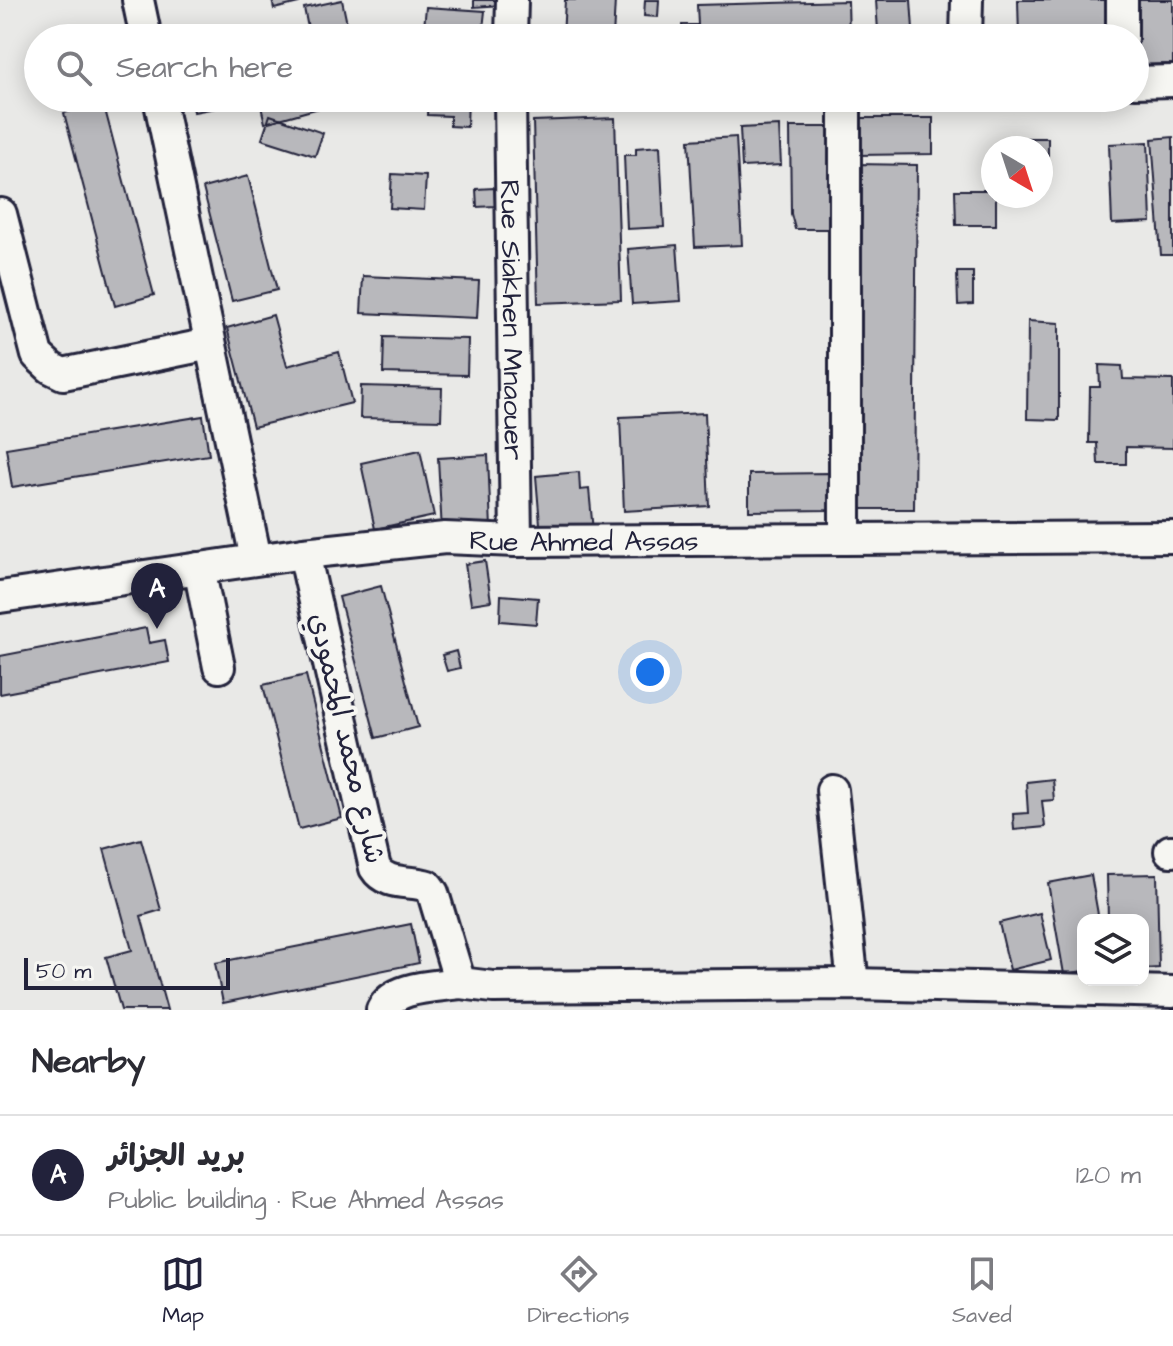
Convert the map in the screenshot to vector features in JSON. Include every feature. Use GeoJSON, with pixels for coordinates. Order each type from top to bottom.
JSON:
{"type":"FeatureCollection","features":[{"type":"Feature","properties":{"kind":"street"},"geometry":{"type":"LineString","coordinates":[[138,0],[143,24]]}},
{"type":"Feature","properties":{"kind":"street"},"geometry":{"type":"LineString","coordinates":[[511,24],[512,0]]}},
{"type":"Feature","properties":{"kind":"street"},"geometry":{"type":"LineString","coordinates":[[966,24],[967,0]]}},
{"type":"Feature","properties":{"kind":"street"},"geometry":{"type":"LineString","coordinates":[[1122,0],[1122,24]]}},
{"type":"Feature","properties":{"kind":"street"},"geometry":{"type":"LineString","coordinates":[[1149,82],[1173,81]]}},
{"type":"Feature","properties":{"kind":"street"},"geometry":{"type":"LineString","coordinates":[[162,112],[256,559]]}},
{"type":"Feature","properties":{"kind":"street","name":"Rue Siakhen Mnaouer"},"geometry":{"type":"LineString","coordinates":[[510,112],[516,541]]}},
{"type":"Feature","properties":{"kind":"street"},"geometry":{"type":"LineString","coordinates":[[845,112],[845,539]]}},
{"type":"Feature","properties":{"kind":"street"},"geometry":{"type":"LineString","coordinates":[[1,214],[37,355],[51,368],[63,374],[210,344]]}},
{"type":"Feature","properties":{"kind":"street","name":"Rue Ahmed Assas"},"geometry":{"type":"LineString","coordinates":[[0,597],[256,559],[445,538],[516,541],[1173,537]]}},
{"type":"Feature","properties":{"kind":"street","name":"شارع محمد المحمودي"},"geometry":{"type":"LineString","coordinates":[[304,553],[375,868],[380,876],[389,880],[428,886],[433,893],[460,983]]}},
{"type":"Feature","properties":{"kind":"street"},"geometry":{"type":"LineString","coordinates":[[199,568],[219,667]]}},
{"type":"Feature","properties":{"kind":"street"},"geometry":{"type":"LineString","coordinates":[[832,790],[853,984]]}},
{"type":"Feature","properties":{"kind":"street"},"geometry":{"type":"LineString","coordinates":[[382,1010],[385,1004],[406,991],[460,983],[494,998],[853,984],[1169,998]]}},
{"type":"Feature","properties":{"kind":"building"},"geometry":{"type":"Polygon","coordinates":[[[272,0],[299,0],[299,3],[274,9],[272,0]]]}},
{"type":"Feature","properties":{"kind":"building"},"geometry":{"type":"Polygon","coordinates":[[[342,0],[347,24],[307,24],[304,8],[342,0]]]}},
{"type":"Feature","properties":{"kind":"building"},"geometry":{"type":"Polygon","coordinates":[[[474,0],[502,0],[502,5],[474,7],[474,0]]]}},
{"type":"Feature","properties":{"kind":"building"},"geometry":{"type":"Polygon","coordinates":[[[565,0],[615,0],[614,24],[564,24],[565,0]]]}},
{"type":"Feature","properties":{"kind":"building"},"geometry":{"type":"Polygon","coordinates":[[[645,0],[659,0],[658,17],[644,16],[645,0]]]}},
{"type":"Feature","properties":{"kind":"building"},"geometry":{"type":"Polygon","coordinates":[[[876,0],[911,0],[913,24],[878,24],[876,0]]]}},
{"type":"Feature","properties":{"kind":"building"},"geometry":{"type":"Polygon","coordinates":[[[1018,0],[1112,0],[1113,24],[1019,24],[1018,0]]]}},
{"type":"Feature","properties":{"kind":"building"},"geometry":{"type":"Polygon","coordinates":[[[1133,0],[1173,0],[1173,64],[1149,65],[1149,24],[1134,24],[1133,0]]]}},
{"type":"Feature","properties":{"kind":"building"},"geometry":{"type":"Polygon","coordinates":[[[848,1],[849,24],[698,24],[697,5],[848,1]]]}},
{"type":"Feature","properties":{"kind":"building"},"geometry":{"type":"Polygon","coordinates":[[[426,7],[485,11],[484,24],[424,24],[426,7]]]}},
{"type":"Feature","properties":{"kind":"building"},"geometry":{"type":"Polygon","coordinates":[[[106,112],[154,295],[115,306],[64,113],[106,112]]]}},
{"type":"Feature","properties":{"kind":"building"},"geometry":{"type":"Polygon","coordinates":[[[262,112],[305,112],[265,123],[262,112]]]}},
{"type":"Feature","properties":{"kind":"building"},"geometry":{"type":"Polygon","coordinates":[[[427,112],[468,112],[467,127],[450,126],[450,116],[427,115],[427,112]]]}},
{"type":"Feature","properties":{"kind":"building"},"geometry":{"type":"Polygon","coordinates":[[[270,115],[323,133],[315,156],[262,139],[270,115]]]}},
{"type":"Feature","properties":{"kind":"building"},"geometry":{"type":"Polygon","coordinates":[[[615,118],[621,300],[538,303],[533,121],[615,118]]]}},
{"type":"Feature","properties":{"kind":"building"},"geometry":{"type":"Polygon","coordinates":[[[857,118],[933,118],[933,154],[857,155],[857,118]]]}},
{"type":"Feature","properties":{"kind":"building"},"geometry":{"type":"Polygon","coordinates":[[[779,126],[781,165],[742,167],[740,128],[779,126]]]}},
{"type":"Feature","properties":{"kind":"building"},"geometry":{"type":"Polygon","coordinates":[[[790,127],[832,127],[833,229],[795,229],[791,214],[790,127]]]}},
{"type":"Feature","properties":{"kind":"building"},"geometry":{"type":"Polygon","coordinates":[[[736,137],[742,245],[695,247],[689,140],[736,137]]]}},
{"type":"Feature","properties":{"kind":"building"},"geometry":{"type":"Polygon","coordinates":[[[1173,137],[1173,255],[1161,255],[1152,139],[1173,137]]]}},
{"type":"Feature","properties":{"kind":"building"},"geometry":{"type":"Polygon","coordinates":[[[1148,142],[1151,222],[1112,224],[1109,144],[1148,142]]]}},
{"type":"Feature","properties":{"kind":"building"},"geometry":{"type":"Polygon","coordinates":[[[660,146],[664,227],[627,229],[624,155],[636,155],[636,148],[660,146]]]}},
{"type":"Feature","properties":{"kind":"building"},"geometry":{"type":"Polygon","coordinates":[[[856,164],[917,165],[914,509],[853,509],[856,164]]]}},
{"type":"Feature","properties":{"kind":"building"},"geometry":{"type":"Polygon","coordinates":[[[392,174],[426,176],[424,210],[390,208],[392,174]]]}},
{"type":"Feature","properties":{"kind":"building"},"geometry":{"type":"Polygon","coordinates":[[[248,176],[277,290],[232,301],[203,188],[248,176]]]}},
{"type":"Feature","properties":{"kind":"building"},"geometry":{"type":"Polygon","coordinates":[[[494,188],[495,206],[477,207],[476,189],[494,188]]]}},
{"type":"Feature","properties":{"kind":"building"},"geometry":{"type":"Polygon","coordinates":[[[955,190],[981,190],[981,208],[996,208],[996,225],[956,225],[955,190]]]}},
{"type":"Feature","properties":{"kind":"building"},"geometry":{"type":"Polygon","coordinates":[[[677,245],[681,301],[632,304],[628,249],[677,245]]]}},
{"type":"Feature","properties":{"kind":"building"},"geometry":{"type":"Polygon","coordinates":[[[957,272],[973,272],[973,304],[958,305],[957,272]]]}},
{"type":"Feature","properties":{"kind":"building"},"geometry":{"type":"Polygon","coordinates":[[[363,276],[479,281],[477,318],[361,313],[363,276]]]}},
{"type":"Feature","properties":{"kind":"building"},"geometry":{"type":"Polygon","coordinates":[[[273,315],[287,366],[339,352],[352,403],[253,427],[227,328],[273,315]]]}},
{"type":"Feature","properties":{"kind":"building"},"geometry":{"type":"Polygon","coordinates":[[[1028,321],[1059,323],[1059,420],[1027,419],[1028,321]]]}},
{"type":"Feature","properties":{"kind":"building"},"geometry":{"type":"Polygon","coordinates":[[[384,337],[468,339],[467,375],[383,373],[384,337]]]}},
{"type":"Feature","properties":{"kind":"building"},"geometry":{"type":"Polygon","coordinates":[[[1099,365],[1122,366],[1123,379],[1173,380],[1173,448],[1126,447],[1126,464],[1098,464],[1097,443],[1089,443],[1090,387],[1100,387],[1099,365]]]}},
{"type":"Feature","properties":{"kind":"building"},"geometry":{"type":"Polygon","coordinates":[[[361,386],[442,388],[441,420],[360,418],[361,386]]]}},
{"type":"Feature","properties":{"kind":"building"},"geometry":{"type":"Polygon","coordinates":[[[705,413],[709,506],[624,511],[620,417],[705,413]]]}},
{"type":"Feature","properties":{"kind":"building"},"geometry":{"type":"Polygon","coordinates":[[[203,416],[209,455],[12,487],[6,448],[203,416]]]}},
{"type":"Feature","properties":{"kind":"building"},"geometry":{"type":"Polygon","coordinates":[[[420,450],[434,516],[375,529],[361,463],[420,450]]]}},
{"type":"Feature","properties":{"kind":"building"},"geometry":{"type":"Polygon","coordinates":[[[488,455],[491,529],[442,532],[438,458],[488,455]]]}},
{"type":"Feature","properties":{"kind":"building"},"geometry":{"type":"Polygon","coordinates":[[[579,472],[580,490],[589,489],[593,531],[541,536],[536,476],[579,472]]]}},
{"type":"Feature","properties":{"kind":"building"},"geometry":{"type":"Polygon","coordinates":[[[828,473],[828,510],[749,511],[749,474],[828,473]]]}},
{"type":"Feature","properties":{"kind":"building"},"geometry":{"type":"Polygon","coordinates":[[[485,561],[491,601],[471,604],[465,564],[485,561]]]}},
{"type":"Feature","properties":{"kind":"building"},"geometry":{"type":"Polygon","coordinates":[[[381,586],[418,727],[376,738],[339,597],[381,586]]]}},
{"type":"Feature","properties":{"kind":"building"},"geometry":{"type":"Polygon","coordinates":[[[501,595],[538,598],[536,624],[500,621],[501,595]]]}},
{"type":"Feature","properties":{"kind":"building"},"geometry":{"type":"Polygon","coordinates":[[[146,628],[149,643],[165,640],[169,662],[0,694],[0,656],[146,628]]]}},
{"type":"Feature","properties":{"kind":"building"},"geometry":{"type":"Polygon","coordinates":[[[456,651],[460,668],[447,671],[442,655],[456,651]]]}},
{"type":"Feature","properties":{"kind":"building"},"geometry":{"type":"Polygon","coordinates":[[[306,675],[342,818],[299,829],[263,685],[306,675]]]}},
{"type":"Feature","properties":{"kind":"building"},"geometry":{"type":"Polygon","coordinates":[[[1052,779],[1054,800],[1042,801],[1045,827],[1014,830],[1013,814],[1028,813],[1026,782],[1052,779]]]}},
{"type":"Feature","properties":{"kind":"building"},"geometry":{"type":"Polygon","coordinates":[[[141,839],[161,910],[141,916],[167,1010],[121,1010],[106,957],[132,950],[104,849],[141,839]]]}},
{"type":"Feature","properties":{"kind":"building"},"geometry":{"type":"Polygon","coordinates":[[[1157,874],[1159,968],[1149,969],[1149,914],[1108,914],[1107,875],[1157,874]]]}},
{"type":"Feature","properties":{"kind":"building"},"geometry":{"type":"Polygon","coordinates":[[[1091,875],[1098,914],[1077,914],[1077,972],[1064,974],[1048,883],[1091,875]]]}},
{"type":"Feature","properties":{"kind":"building"},"geometry":{"type":"Polygon","coordinates":[[[1040,913],[1051,960],[1010,970],[999,923],[1040,913]]]}},
{"type":"Feature","properties":{"kind":"building"},"geometry":{"type":"Polygon","coordinates":[[[411,924],[419,963],[223,1003],[215,963],[411,924]]]}},
{"type":"Feature","properties":{"kind":"place","name":"بريد الجزائر"},"geometry":{"type":"Point","coordinates":[157,629]}}]}
